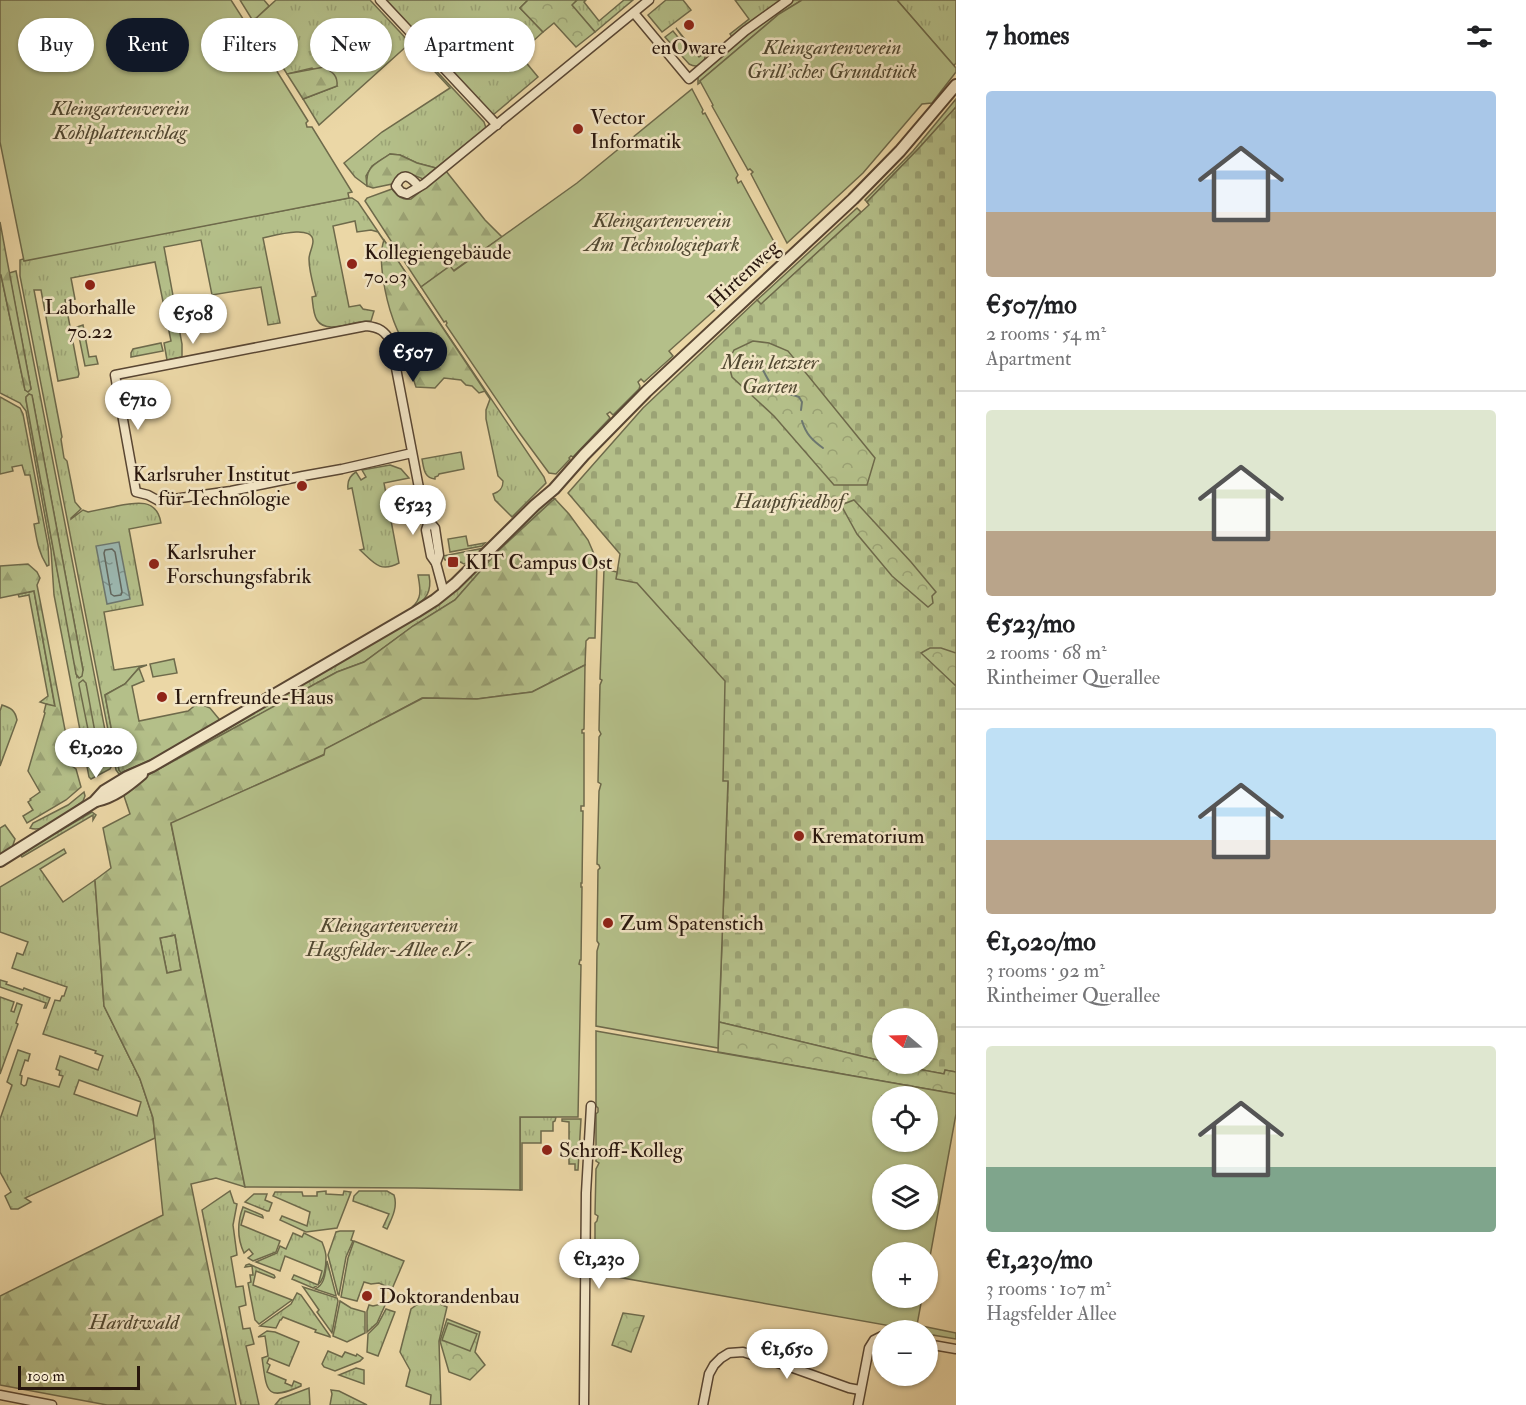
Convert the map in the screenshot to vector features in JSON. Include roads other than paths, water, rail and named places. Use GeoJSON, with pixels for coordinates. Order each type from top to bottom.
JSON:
{"type":"FeatureCollection","features":[{"type":"Feature","properties":{"kind":"street"},"geometry":{"type":"LineString","coordinates":[[380,0],[497,125]]}},
{"type":"Feature","properties":{"kind":"street"},"geometry":{"type":"LineString","coordinates":[[419,187],[649,0]]}},
{"type":"Feature","properties":{"kind":"street"},"geometry":{"type":"LineString","coordinates":[[634,13],[689,79],[745,31],[788,0]]}},
{"type":"Feature","properties":{"kind":"street","name":"Hirtenweg"},"geometry":{"type":"LineString","coordinates":[[0,861],[96,801],[110,787],[152,766],[416,612],[444,593],[554,489],[646,392],[871,181],[900,151],[956,85]]}},
{"type":"Feature","properties":{"kind":"street"},"geometry":{"type":"LineString","coordinates":[[412,453],[231,491],[159,501],[136,492],[115,375],[366,326],[380,329],[391,342],[419,488],[429,521],[435,528],[440,555],[436,563],[444,593]]}},
{"type":"Feature","properties":{"kind":"street"},"geometry":{"type":"LineString","coordinates":[[584,1405],[586,1193],[591,1106]]}},
{"type":"Feature","properties":{"kind":"street"},"geometry":{"type":"LineString","coordinates":[[858,1405],[869,1348],[872,1343]]}},
{"type":"Feature","properties":{"kind":"street"},"geometry":{"type":"LineString","coordinates":[[938,1346],[956,1349]]}},
{"type":"Feature","properties":{"kind":"street"},"geometry":{"type":"LineString","coordinates":[[703,1405],[709,1374],[714,1365],[729,1353],[743,1352],[860,1390]]}},
{"type":"Feature","properties":{"kind":"street"},"geometry":{"type":"LineString","coordinates":[[0,1395],[52,1405]]}},
{"type":"Feature","properties":{"kind":"water"},"geometry":{"type":"Polygon","coordinates":[[[119,542],[130,599],[107,604],[96,546],[119,542]]]}},
{"type":"Feature","properties":{"kind":"waterway"},"geometry":{"type":"LineString","coordinates":[[752,360],[760,366],[772,386],[784,393],[799,397],[802,402],[801,410]]}},
{"type":"Feature","properties":{"kind":"waterway"},"geometry":{"type":"LineString","coordinates":[[802,421],[805,430],[823,448]]}},
{"type":"Feature","properties":{"kind":"place","name":"enOware"},"geometry":{"type":"Point","coordinates":[689,25]}},
{"type":"Feature","properties":{"kind":"place","name":"Vector Informatik"},"geometry":{"type":"Point","coordinates":[578,129]}},
{"type":"Feature","properties":{"kind":"place","name":"Kollegiengebäude 70.03"},"geometry":{"type":"Point","coordinates":[352,264]}},
{"type":"Feature","properties":{"kind":"place","name":"Laborhalle 70.22"},"geometry":{"type":"Point","coordinates":[90,285]}},
{"type":"Feature","properties":{"kind":"place","name":"Karlsruher Institut für Technologie"},"geometry":{"type":"Point","coordinates":[302,486]}},
{"type":"Feature","properties":{"kind":"place","name":"KIT Campus Ost"},"geometry":{"type":"Point","coordinates":[453,562]}},
{"type":"Feature","properties":{"kind":"place","name":"Karlsruher Forschungsfabrik"},"geometry":{"type":"Point","coordinates":[154,564]}},
{"type":"Feature","properties":{"kind":"place","name":"Lernfreunde-Haus"},"geometry":{"type":"Point","coordinates":[162,697]}},
{"type":"Feature","properties":{"kind":"place","name":"Krematorium"},"geometry":{"type":"Point","coordinates":[799,836]}},
{"type":"Feature","properties":{"kind":"place","name":"Zum Spatenstich"},"geometry":{"type":"Point","coordinates":[608,923]}},
{"type":"Feature","properties":{"kind":"place","name":"Schroff-Kolleg"},"geometry":{"type":"Point","coordinates":[547,1150]}},
{"type":"Feature","properties":{"kind":"place","name":"Doktorandenbau"},"geometry":{"type":"Point","coordinates":[367,1296]}},
{"type":"Feature","properties":{"kind":"park label","name":"Kleingartenverein Grill'sches Grundstück"},"geometry":{"type":"Point","coordinates":[832,59]}},
{"type":"Feature","properties":{"kind":"park label","name":"Kleingartenverein Kohlplattenschlag"},"geometry":{"type":"Point","coordinates":[120,120]}},
{"type":"Feature","properties":{"kind":"park label","name":"Kleingartenverein Am Technologiepark"},"geometry":{"type":"Point","coordinates":[662,232]}},
{"type":"Feature","properties":{"kind":"park label","name":"Mein letzter Garten"},"geometry":{"type":"Point","coordinates":[770,374]}},
{"type":"Feature","properties":{"kind":"park label","name":"Hauptfriedhof"},"geometry":{"type":"Point","coordinates":[789,501]}},
{"type":"Feature","properties":{"kind":"park label","name":"Kleingartenverein Hagsfelder-Allee e.V."},"geometry":{"type":"Point","coordinates":[389,937]}},
{"type":"Feature","properties":{"kind":"park label","name":"Hardtwald"},"geometry":{"type":"Point","coordinates":[134,1322]}}]}
